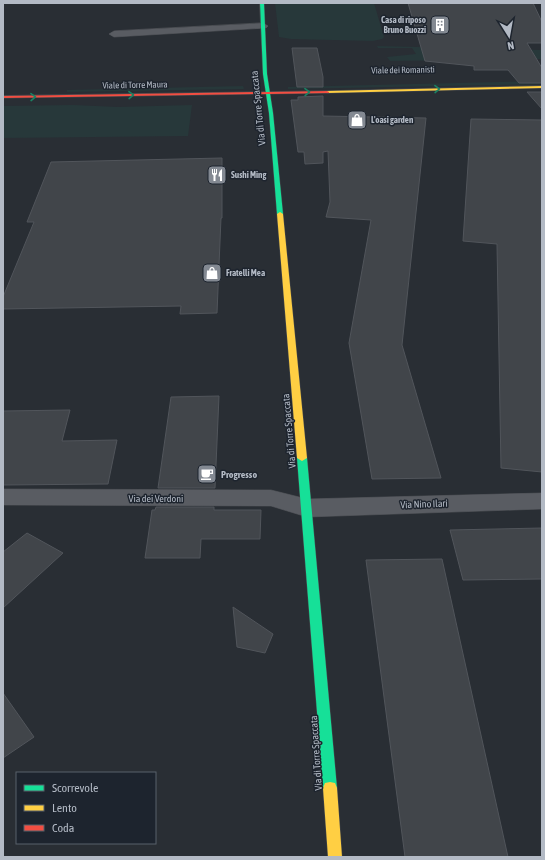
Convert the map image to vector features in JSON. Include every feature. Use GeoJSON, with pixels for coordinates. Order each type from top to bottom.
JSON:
{"type":"FeatureCollection","features":[{"type":"Feature","properties":{"kind":"street","name":"Via di Torre Spaccata"},"geometry":{"type":"LineString","coordinates":[[262,3],[262,83],[268,93],[271,113],[307,508],[335,857]]}},
{"type":"Feature","properties":{"kind":"street"},"geometry":{"type":"LineString","coordinates":[[114,34],[263,26]]}},
{"type":"Feature","properties":{"kind":"street"},"geometry":{"type":"LineString","coordinates":[[262,83],[277,83]]}},
{"type":"Feature","properties":{"kind":"street"},"geometry":{"type":"LineString","coordinates":[[3,88],[86,86]]}},
{"type":"Feature","properties":{"kind":"street","name":"Viale dei Romanisti"},"geometry":{"type":"LineString","coordinates":[[268,93],[542,87]]}},
{"type":"Feature","properties":{"kind":"street","name":"Viale di Torre Maura"},"geometry":{"type":"LineString","coordinates":[[3,97],[268,93]]}},
{"type":"Feature","properties":{"kind":"street","name":"Via dei Verdoni"},"geometry":{"type":"LineString","coordinates":[[3,497],[271,498],[307,508]]}},
{"type":"Feature","properties":{"kind":"street","name":"Via Nino Ilari"},"geometry":{"type":"LineString","coordinates":[[307,508],[542,501]]}},
{"type":"Feature","properties":{"kind":"shaded area"},"geometry":{"type":"Polygon","coordinates":[[[275,3],[374,3],[384,37],[373,41],[291,39],[279,37],[275,3]]]}},
{"type":"Feature","properties":{"kind":"shaded area"},"geometry":{"type":"Polygon","coordinates":[[[377,46],[542,50],[542,59],[390,61],[387,57],[416,54],[412,48],[378,48],[377,46]]]}},
{"type":"Feature","properties":{"kind":"shaded area"},"geometry":{"type":"Polygon","coordinates":[[[542,81],[542,84],[288,89],[288,87],[542,81]]]}},
{"type":"Feature","properties":{"kind":"shaded area"},"geometry":{"type":"Polygon","coordinates":[[[243,86],[244,89],[67,92],[67,90],[243,86]]]}},
{"type":"Feature","properties":{"kind":"shaded area"},"geometry":{"type":"Polygon","coordinates":[[[73,105],[118,107],[192,105],[188,136],[3,138],[3,106],[73,105]]]}},
{"type":"Feature","properties":{"kind":"building"},"geometry":{"type":"Polygon","coordinates":[[[408,3],[533,3],[542,22],[542,43],[527,43],[542,68],[542,83],[519,83],[508,70],[474,70],[474,66],[425,61],[408,3]]]}},
{"type":"Feature","properties":{"kind":"building"},"geometry":{"type":"Polygon","coordinates":[[[292,48],[317,48],[323,77],[323,87],[297,87],[292,48]]]}},
{"type":"Feature","properties":{"kind":"building"},"geometry":{"type":"Polygon","coordinates":[[[527,92],[542,92],[542,109],[527,92]]]}},
{"type":"Feature","properties":{"kind":"building"},"geometry":{"type":"Polygon","coordinates":[[[323,96],[323,116],[426,118],[402,345],[441,478],[372,479],[349,343],[371,220],[326,217],[330,202],[328,151],[323,152],[323,163],[305,164],[304,152],[298,152],[291,100],[298,100],[298,97],[323,96]]]}},
{"type":"Feature","properties":{"kind":"building"},"geometry":{"type":"Polygon","coordinates":[[[471,119],[542,120],[542,472],[501,468],[497,244],[463,241],[471,119]]]}},
{"type":"Feature","properties":{"kind":"building"},"geometry":{"type":"Polygon","coordinates":[[[222,158],[222,218],[217,313],[180,314],[181,306],[3,309],[3,297],[34,222],[27,222],[51,162],[222,158]]]}},
{"type":"Feature","properties":{"kind":"building"},"geometry":{"type":"Polygon","coordinates":[[[219,396],[215,488],[158,488],[171,397],[219,396]]]}},
{"type":"Feature","properties":{"kind":"building"},"geometry":{"type":"Polygon","coordinates":[[[70,410],[62,441],[117,440],[108,484],[3,485],[3,411],[70,410]]]}},
{"type":"Feature","properties":{"kind":"building"},"geometry":{"type":"Polygon","coordinates":[[[156,507],[214,507],[214,510],[261,510],[260,539],[201,539],[200,558],[145,558],[152,510],[155,510],[156,507]]]}},
{"type":"Feature","properties":{"kind":"building"},"geometry":{"type":"Polygon","coordinates":[[[542,528],[542,579],[463,580],[450,530],[542,528]]]}},
{"type":"Feature","properties":{"kind":"building"},"geometry":{"type":"Polygon","coordinates":[[[27,533],[63,553],[3,608],[3,552],[27,533]]]}},
{"type":"Feature","properties":{"kind":"building"},"geometry":{"type":"Polygon","coordinates":[[[442,559],[508,857],[405,857],[366,560],[442,559]]]}},
{"type":"Feature","properties":{"kind":"building"},"geometry":{"type":"Polygon","coordinates":[[[233,607],[273,634],[265,653],[237,647],[233,607]]]}},
{"type":"Feature","properties":{"kind":"building"},"geometry":{"type":"Polygon","coordinates":[[[3,693],[34,737],[3,758],[3,693]]]}},
{"type":"Feature","properties":{"kind":"traffic: fast"},"geometry":{"type":"LineString","coordinates":[[262,3],[265,74],[271,113],[280,214]]}},
{"type":"Feature","properties":{"kind":"traffic: fast"},"geometry":{"type":"LineString","coordinates":[[302,458],[330,788]]}},
{"type":"Feature","properties":{"kind":"traffic: slow"},"geometry":{"type":"LineString","coordinates":[[327,92],[542,87]]}},
{"type":"Feature","properties":{"kind":"traffic: slow"},"geometry":{"type":"LineString","coordinates":[[280,214],[302,458]]}},
{"type":"Feature","properties":{"kind":"traffic: slow"},"geometry":{"type":"LineString","coordinates":[[330,788],[335,857]]}},
{"type":"Feature","properties":{"kind":"traffic: jam"},"geometry":{"type":"LineString","coordinates":[[3,97],[327,92]]}},
{"type":"Feature","properties":{"kind":"place","name":"Casa di riposo Bruno Buozzi"},"geometry":{"type":"Point","coordinates":[440,25]}},
{"type":"Feature","properties":{"kind":"place","name":"L'oasi garden"},"geometry":{"type":"Point","coordinates":[357,120]}},
{"type":"Feature","properties":{"kind":"place","name":"Sushi Ming"},"geometry":{"type":"Point","coordinates":[217,175]}},
{"type":"Feature","properties":{"kind":"place","name":"Fratelli Mea"},"geometry":{"type":"Point","coordinates":[212,273]}},
{"type":"Feature","properties":{"kind":"place","name":"Progresso"},"geometry":{"type":"Point","coordinates":[207,474]}}]}
